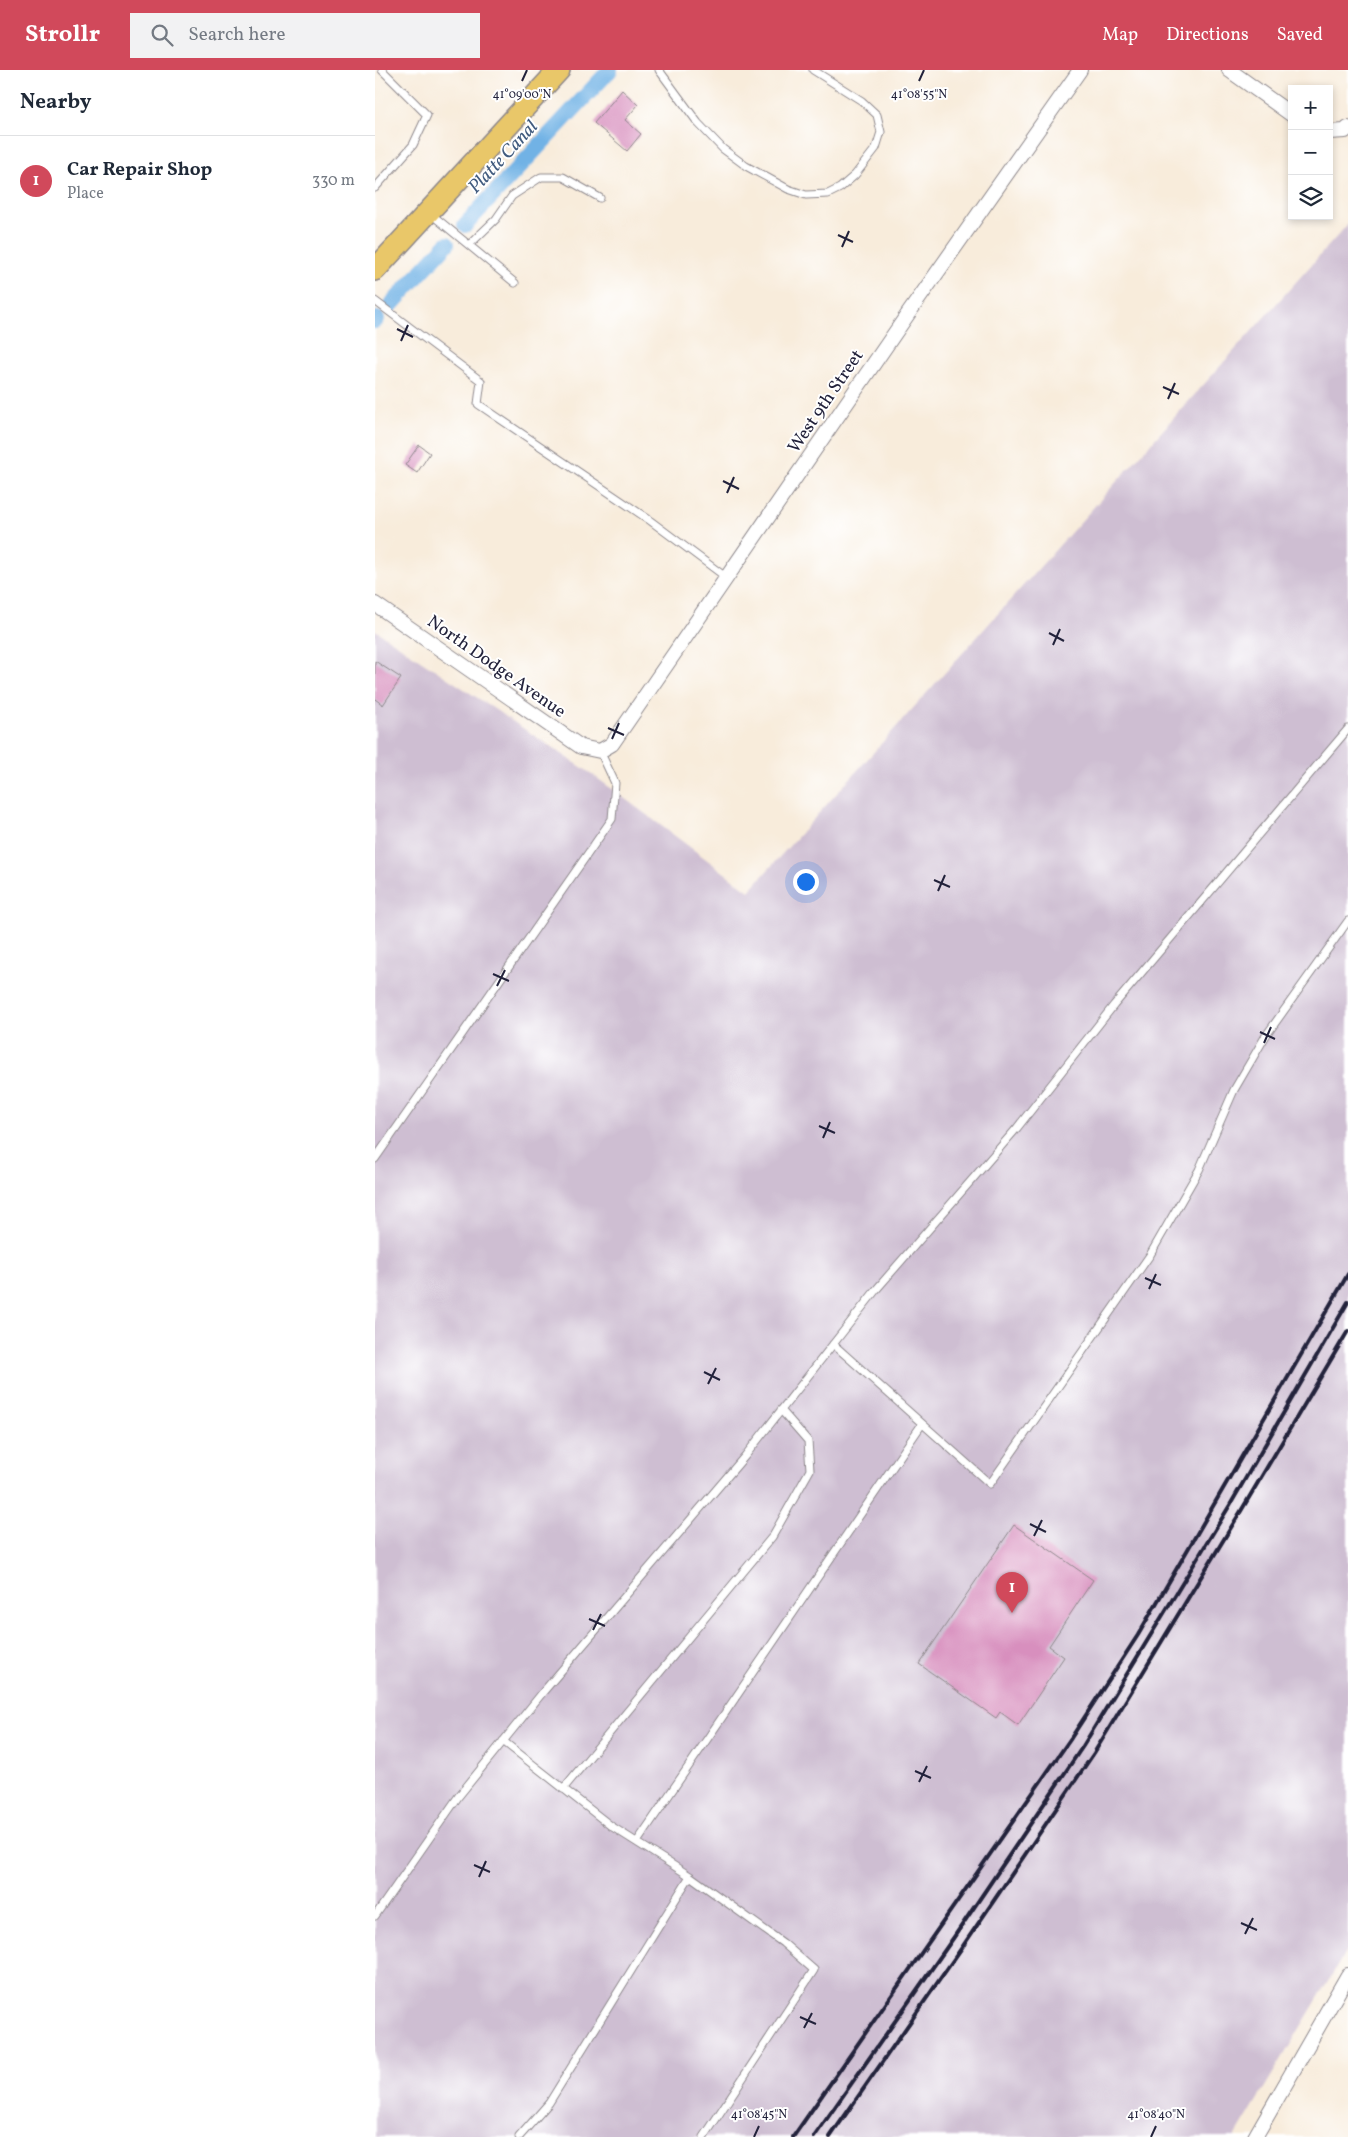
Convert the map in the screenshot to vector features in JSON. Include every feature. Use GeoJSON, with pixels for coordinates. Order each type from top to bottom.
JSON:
{"type":"FeatureCollection","features":[{"type":"Feature","properties":{"kind":"main road"},"geometry":{"type":"LineString","coordinates":[[375,268],[559,70]]}},
{"type":"Feature","properties":{"kind":"street","name":"West 9th Street"},"geometry":{"type":"LineString","coordinates":[[601,751],[612,744],[908,314],[1080,70]]}},
{"type":"Feature","properties":{"kind":"street"},"geometry":{"type":"LineString","coordinates":[[1229,70],[1288,112]]}},
{"type":"Feature","properties":{"kind":"street"},"geometry":{"type":"LineString","coordinates":[[1333,131],[1346,129]]}},
{"type":"Feature","properties":{"kind":"street","name":"North Dodge Avenue"},"geometry":{"type":"LineString","coordinates":[[375,604],[581,747],[601,751]]}},
{"type":"Feature","properties":{"kind":"street"},"geometry":{"type":"LineString","coordinates":[[1255,2137],[1348,1976]]}},
{"type":"Feature","properties":{"kind":"lane"},"geometry":{"type":"LineString","coordinates":[[375,188],[413,146],[427,115],[382,70]]}},
{"type":"Feature","properties":{"kind":"lane"},"geometry":{"type":"LineString","coordinates":[[659,70],[698,124],[723,149],[746,166],[788,189],[806,195],[828,194],[841,188],[855,175],[876,148],[881,132],[877,115],[862,101],[813,70]]}},
{"type":"Feature","properties":{"kind":"lane"},"geometry":{"type":"LineString","coordinates":[[469,246],[496,219],[512,196],[541,177],[563,176],[601,198]]}},
{"type":"Feature","properties":{"kind":"lane"},"geometry":{"type":"LineString","coordinates":[[428,212],[515,283]]}},
{"type":"Feature","properties":{"kind":"lane"},"geometry":{"type":"LineString","coordinates":[[375,301],[481,381],[478,404],[648,519],[727,578]]}},
{"type":"Feature","properties":{"kind":"lane"},"geometry":{"type":"LineString","coordinates":[[375,1916],[459,1796],[503,1741],[739,1463],[875,1291],[1017,1128],[1114,1005],[1348,729]]}},
{"type":"Feature","properties":{"kind":"lane"},"geometry":{"type":"LineString","coordinates":[[375,1159],[612,819],[615,784],[601,751]]}},
{"type":"Feature","properties":{"kind":"lane"},"geometry":{"type":"LineString","coordinates":[[833,1344],[990,1484],[1150,1255],[1199,1170],[1233,1090],[1260,1044],[1348,921]]}},
{"type":"Feature","properties":{"kind":"lane"},"geometry":{"type":"LineString","coordinates":[[563,1789],[772,1537],[811,1470],[808,1441],[781,1410]]}},
{"type":"Feature","properties":{"kind":"lane"},"geometry":{"type":"LineString","coordinates":[[637,1842],[922,1424]]}},
{"type":"Feature","properties":{"kind":"lane"},"geometry":{"type":"LineString","coordinates":[[503,1741],[611,1826],[690,1876],[783,1943],[814,1970],[704,2137]]}},
{"type":"Feature","properties":{"kind":"lane"},"geometry":{"type":"LineString","coordinates":[[519,2137],[549,2103],[690,1876]]}},
{"type":"Feature","properties":{"kind":"shaded area"},"geometry":{"type":"Polygon","coordinates":[[[1348,224],[1348,1948],[1235,2137],[375,2137],[375,630],[589,772],[749,891],[1348,224]]]}},
{"type":"Feature","properties":{"kind":"building"},"geometry":{"type":"Polygon","coordinates":[[[622,90],[638,105],[625,120],[641,134],[627,151],[594,123],[622,90]]]}},
{"type":"Feature","properties":{"kind":"building"},"geometry":{"type":"Polygon","coordinates":[[[419,445],[430,453],[417,473],[405,465],[419,445]]]}},
{"type":"Feature","properties":{"kind":"building"},"geometry":{"type":"Polygon","coordinates":[[[375,661],[401,678],[383,705],[375,699],[375,661]]]}},
{"type":"Feature","properties":{"kind":"building"},"geometry":{"type":"Polygon","coordinates":[[[1014,1525],[1093,1580],[1049,1646],[1064,1657],[1018,1725],[1000,1712],[996,1718],[919,1664],[1014,1525]]]}},
{"type":"Feature","properties":{"kind":"waterway","name":"Platte Canal"},"geometry":{"type":"LineString","coordinates":[[465,225],[610,70]]}},
{"type":"Feature","properties":{"kind":"waterway"},"geometry":{"type":"LineString","coordinates":[[391,305],[447,244]]}},
{"type":"Feature","properties":{"kind":"railway"},"geometry":{"type":"LineString","coordinates":[[793,2137],[1071,1738],[1138,1635],[1348,1274]]}},
{"type":"Feature","properties":{"kind":"railway"},"geometry":{"type":"LineString","coordinates":[[814,2137],[954,1937],[1083,1746],[1230,1505],[1348,1302]]}},
{"type":"Feature","properties":{"kind":"railway"},"geometry":{"type":"LineString","coordinates":[[830,2137],[1094,1753],[1348,1331]]}},
{"type":"Feature","properties":{"kind":"place","name":"Car Repair Shop"},"geometry":{"type":"Point","coordinates":[1012,1613]}}]}
